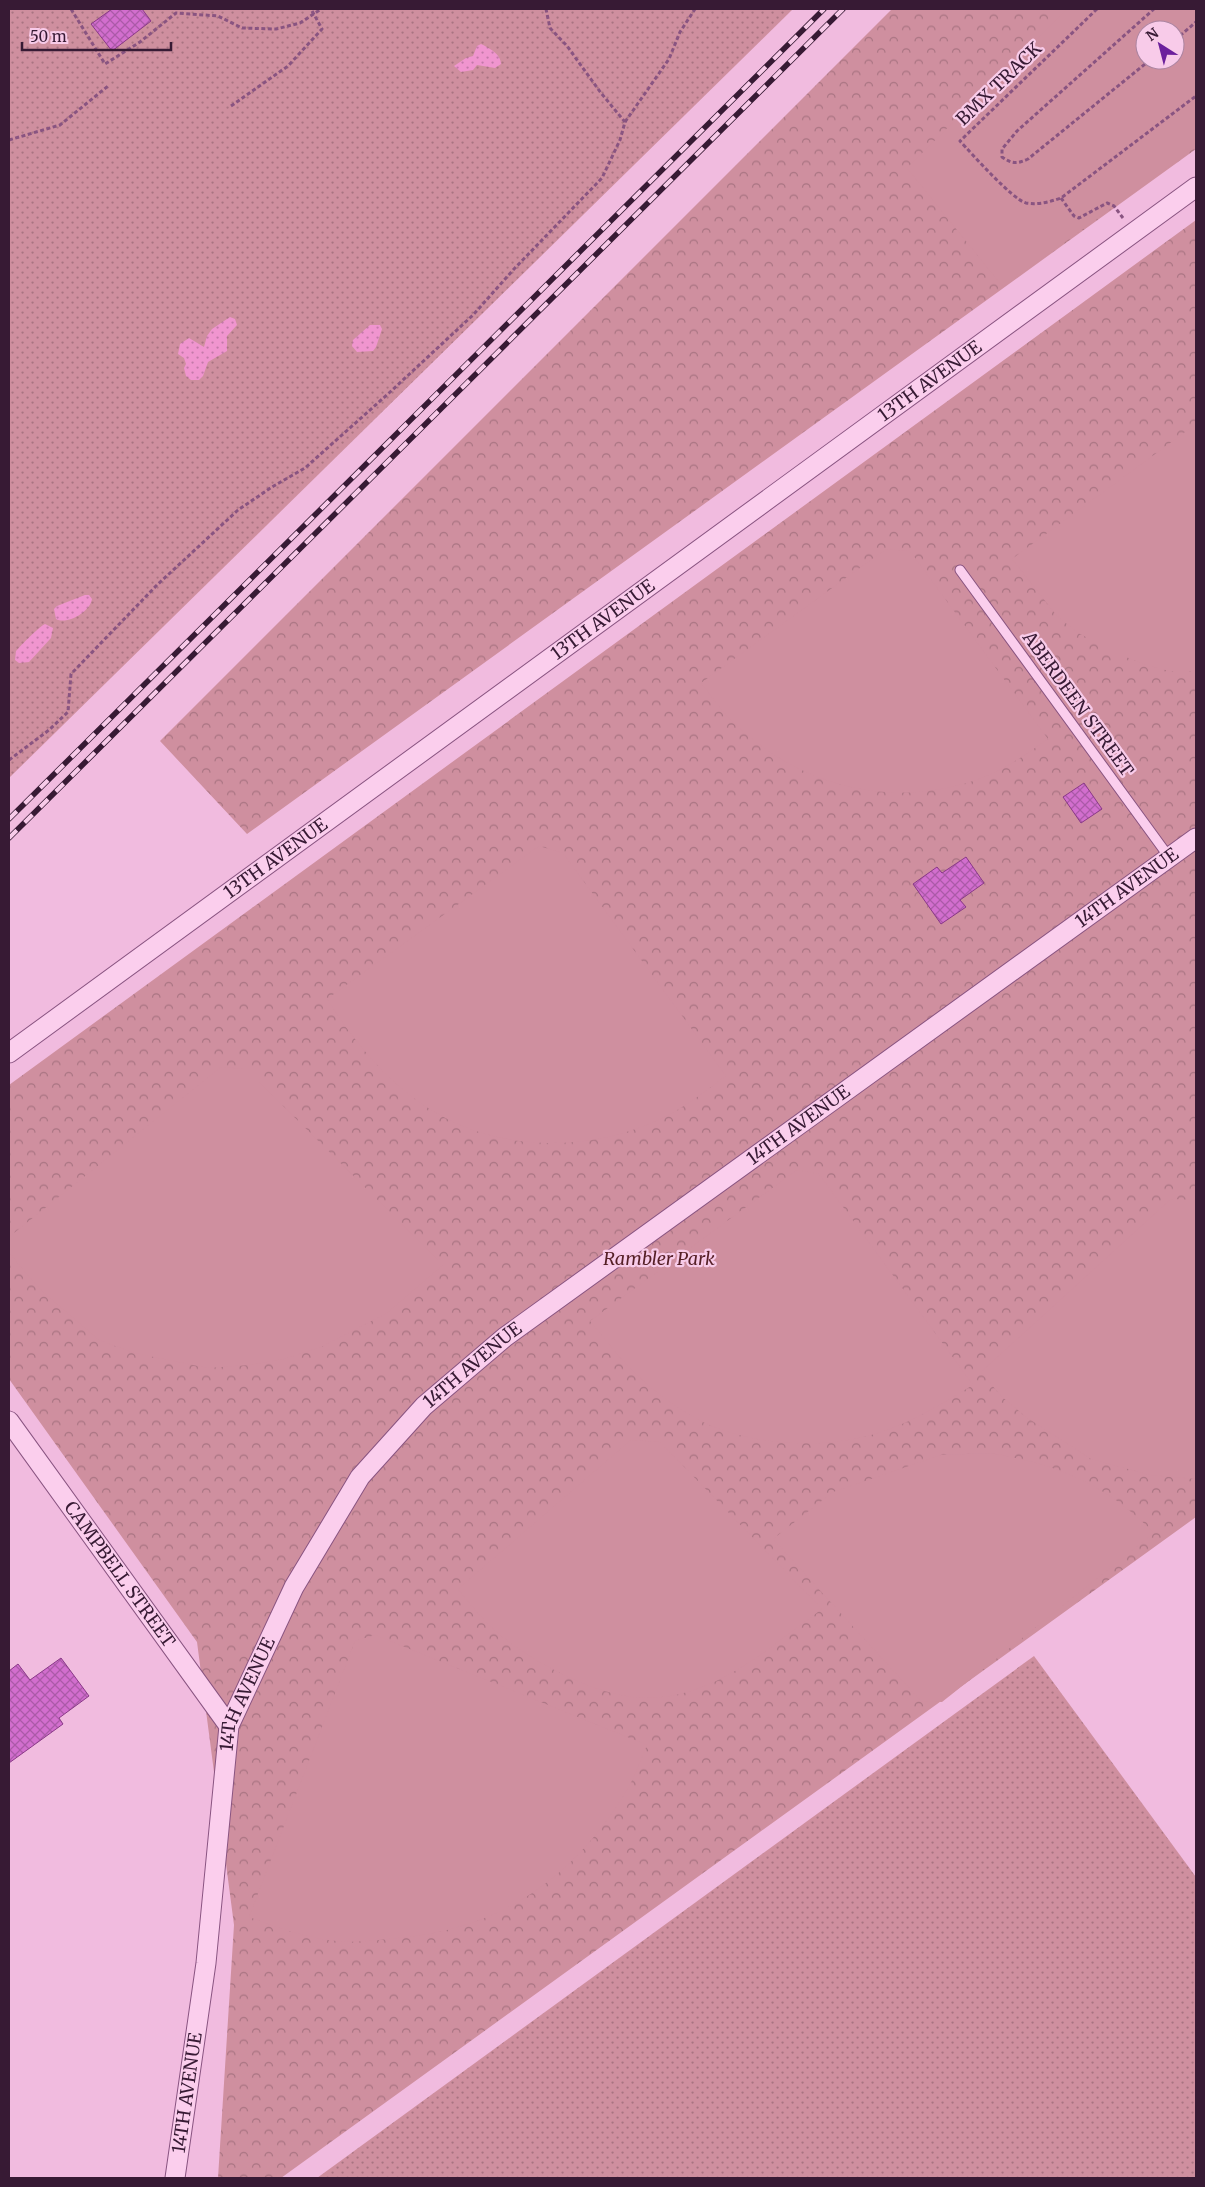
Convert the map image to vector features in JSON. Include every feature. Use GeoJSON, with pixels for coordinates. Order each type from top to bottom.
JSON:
{"type":"FeatureCollection","features":[{"type":"Feature","properties":{"kind":"street","name":"13TH AVENUE"},"geometry":{"type":"LineString","coordinates":[[9,1053],[1196,187]]}},
{"type":"Feature","properties":{"kind":"street","name":"14TH AVENUE"},"geometry":{"type":"LineString","coordinates":[[175,2178],[206,1963],[229,1726],[294,1587],[360,1477],[424,1406],[504,1337],[1196,838]]}},
{"type":"Feature","properties":{"kind":"street","name":"CAMPBELL STREET"},"geometry":{"type":"LineString","coordinates":[[9,1421],[229,1726]]}},
{"type":"Feature","properties":{"kind":"lane","name":"ABERDEEN STREET"},"geometry":{"type":"LineString","coordinates":[[960,570],[1169,857]]}},
{"type":"Feature","properties":{"kind":"path"},"geometry":{"type":"LineString","coordinates":[[71,9],[105,64],[140,42],[176,13],[218,16],[242,28],[276,29],[300,23],[321,9]]}},
{"type":"Feature","properties":{"kind":"path"},"geometry":{"type":"LineString","coordinates":[[231,106],[288,66],[322,29],[314,12],[310,9]]}},
{"type":"Feature","properties":{"kind":"path"},"geometry":{"type":"LineString","coordinates":[[546,9],[550,28],[567,46],[625,122]]}},
{"type":"Feature","properties":{"kind":"path"},"geometry":{"type":"LineString","coordinates":[[9,760],[49,730],[68,712],[71,674],[157,585],[238,510],[272,487],[306,468],[389,393],[473,315],[514,269],[602,178],[620,140],[625,122],[669,59],[680,32],[694,9]]}},
{"type":"Feature","properties":{"kind":"path","name":"BMX TRACK"},"geometry":{"type":"LineString","coordinates":[[1097,9],[960,141],[1008,190],[1024,203],[1043,204],[1061,198],[1196,96]]}},
{"type":"Feature","properties":{"kind":"path"},"geometry":{"type":"LineString","coordinates":[[1142,20],[1154,9]]}},
{"type":"Feature","properties":{"kind":"path"},"geometry":{"type":"LineString","coordinates":[[1185,31],[1196,22]]}},
{"type":"Feature","properties":{"kind":"path"},"geometry":{"type":"LineString","coordinates":[[1135,26],[1017,131],[1002,149],[1002,157],[1010,162],[1019,163],[1028,159],[1138,70]]}},
{"type":"Feature","properties":{"kind":"path"},"geometry":{"type":"LineString","coordinates":[[9,140],[60,124],[108,86]]}},
{"type":"Feature","properties":{"kind":"path"},"geometry":{"type":"LineString","coordinates":[[1061,198],[1074,216],[1079,218],[1107,204],[1112,204],[1133,233]]}},
{"type":"Feature","properties":{"kind":"green space"},"geometry":{"type":"Polygon","coordinates":[[[9,9],[793,9],[9,778],[9,9]]]}},
{"type":"Feature","properties":{"kind":"green space"},"geometry":{"type":"Polygon","coordinates":[[[892,9],[1196,9],[1196,149],[247,834],[160,741],[892,9]]]}},
{"type":"Feature","properties":{"kind":"green space"},"geometry":{"type":"Polygon","coordinates":[[[1067,9],[1196,9],[1196,147],[1003,287],[907,168],[1067,9]]]}},
{"type":"Feature","properties":{"kind":"green space","name":"Rambler Park"},"geometry":{"type":"Polygon","coordinates":[[[1196,220],[1196,1517],[281,2178],[218,2178],[234,1925],[197,1642],[9,1379],[9,1085],[1196,220]]]}},
{"type":"Feature","properties":{"kind":"green space"},"geometry":{"type":"Polygon","coordinates":[[[1196,424],[1196,671],[1169,671],[1126,657],[1078,633],[1057,616],[1012,559],[1196,424]]]}},
{"type":"Feature","properties":{"kind":"green space"},"geometry":{"type":"Polygon","coordinates":[[[886,549],[910,551],[1048,739],[1005,767],[976,780],[943,789],[910,792],[878,791],[846,786],[815,776],[785,761],[758,743],[724,712],[701,683],[886,549]]]}},
{"type":"Feature","properties":{"kind":"green space"},"geometry":{"type":"Polygon","coordinates":[[[539,846],[563,853],[726,1076],[674,1112],[642,1127],[587,1141],[559,1143],[508,1139],[475,1131],[445,1118],[417,1101],[392,1080],[347,1029],[327,999],[539,846]]]}},
{"type":"Feature","properties":{"kind":"green space"},"geometry":{"type":"Polygon","coordinates":[[[221,1067],[246,1069],[443,1265],[387,1313],[321,1347],[284,1359],[249,1365],[208,1368],[134,1353],[99,1340],[43,1292],[23,1270],[9,1252],[9,1237],[221,1067]]]}},
{"type":"Feature","properties":{"kind":"green space"},"geometry":{"type":"Polygon","coordinates":[[[797,1170],[819,1174],[973,1385],[906,1422],[863,1437],[824,1443],[760,1440],[703,1422],[676,1406],[629,1367],[590,1321],[797,1170]]]}},
{"type":"Feature","properties":{"kind":"green space"},"geometry":{"type":"Polygon","coordinates":[[[1171,1199],[1196,1200],[1196,1479],[1150,1475],[1091,1459],[1026,1417],[1001,1396],[981,1372],[1171,1199]]]}},
{"type":"Feature","properties":{"kind":"green space"},"geometry":{"type":"Polygon","coordinates":[[[631,1440],[660,1442],[822,1609],[729,1675],[694,1690],[664,1697],[626,1696],[582,1683],[560,1673],[517,1648],[499,1634],[481,1617],[458,1589],[631,1440]]]}},
{"type":"Feature","properties":{"kind":"green space"},"geometry":{"type":"Polygon","coordinates":[[[990,1453],[1037,1463],[1079,1479],[1118,1501],[1154,1533],[942,1702],[921,1701],[773,1539],[833,1492],[941,1455],[990,1453]]]}},
{"type":"Feature","properties":{"kind":"green space"},"geometry":{"type":"Polygon","coordinates":[[[375,1635],[647,1745],[627,1790],[606,1821],[583,1849],[558,1873],[531,1894],[502,1910],[470,1923],[435,1933],[369,1941],[331,1941],[303,1935],[249,1917],[355,1641],[375,1635]]]}},
{"type":"Feature","properties":{"kind":"green space"},"geometry":{"type":"Polygon","coordinates":[[[1034,1656],[1196,1877],[1196,2178],[317,2178],[1034,1656]]]}},
{"type":"Feature","properties":{"kind":"sand"},"geometry":{"type":"Polygon","coordinates":[[[481,44],[497,54],[501,64],[495,68],[477,65],[473,70],[461,72],[454,66],[473,56],[477,46],[481,44]]]}},
{"type":"Feature","properties":{"kind":"sand"},"geometry":{"type":"Polygon","coordinates":[[[230,317],[235,319],[237,325],[227,336],[227,351],[208,362],[203,376],[199,380],[191,380],[186,376],[184,358],[178,354],[180,344],[189,338],[204,347],[207,336],[212,329],[230,317]]]}},
{"type":"Feature","properties":{"kind":"sand"},"geometry":{"type":"Polygon","coordinates":[[[370,325],[380,325],[382,329],[376,347],[373,351],[357,352],[352,346],[353,340],[370,325]]]}},
{"type":"Feature","properties":{"kind":"sand"},"geometry":{"type":"Polygon","coordinates":[[[89,595],[92,599],[83,613],[72,619],[56,619],[54,609],[57,606],[89,595]]]}},
{"type":"Feature","properties":{"kind":"sand"},"geometry":{"type":"Polygon","coordinates":[[[45,624],[53,628],[51,638],[29,662],[19,663],[15,660],[16,651],[45,624]]]}},
{"type":"Feature","properties":{"kind":"building"},"geometry":{"type":"Polygon","coordinates":[[[112,9],[142,9],[151,21],[112,51],[91,24],[112,9]]]}},
{"type":"Feature","properties":{"kind":"building"},"geometry":{"type":"Polygon","coordinates":[[[1084,783],[1102,809],[1081,823],[1063,797],[1084,783]]]}},
{"type":"Feature","properties":{"kind":"building"},"geometry":{"type":"Polygon","coordinates":[[[966,857],[984,883],[960,900],[966,907],[941,924],[913,884],[937,867],[942,873],[966,857]]]}},
{"type":"Feature","properties":{"kind":"building"},"geometry":{"type":"Polygon","coordinates":[[[61,1658],[89,1696],[59,1718],[63,1724],[9,1763],[9,1671],[18,1664],[30,1680],[61,1658]]]}},
{"type":"Feature","properties":{"kind":"railway"},"geometry":{"type":"LineString","coordinates":[[9,819],[824,9]]}},
{"type":"Feature","properties":{"kind":"railway"},"geometry":{"type":"LineString","coordinates":[[9,838],[843,9]]}}]}
